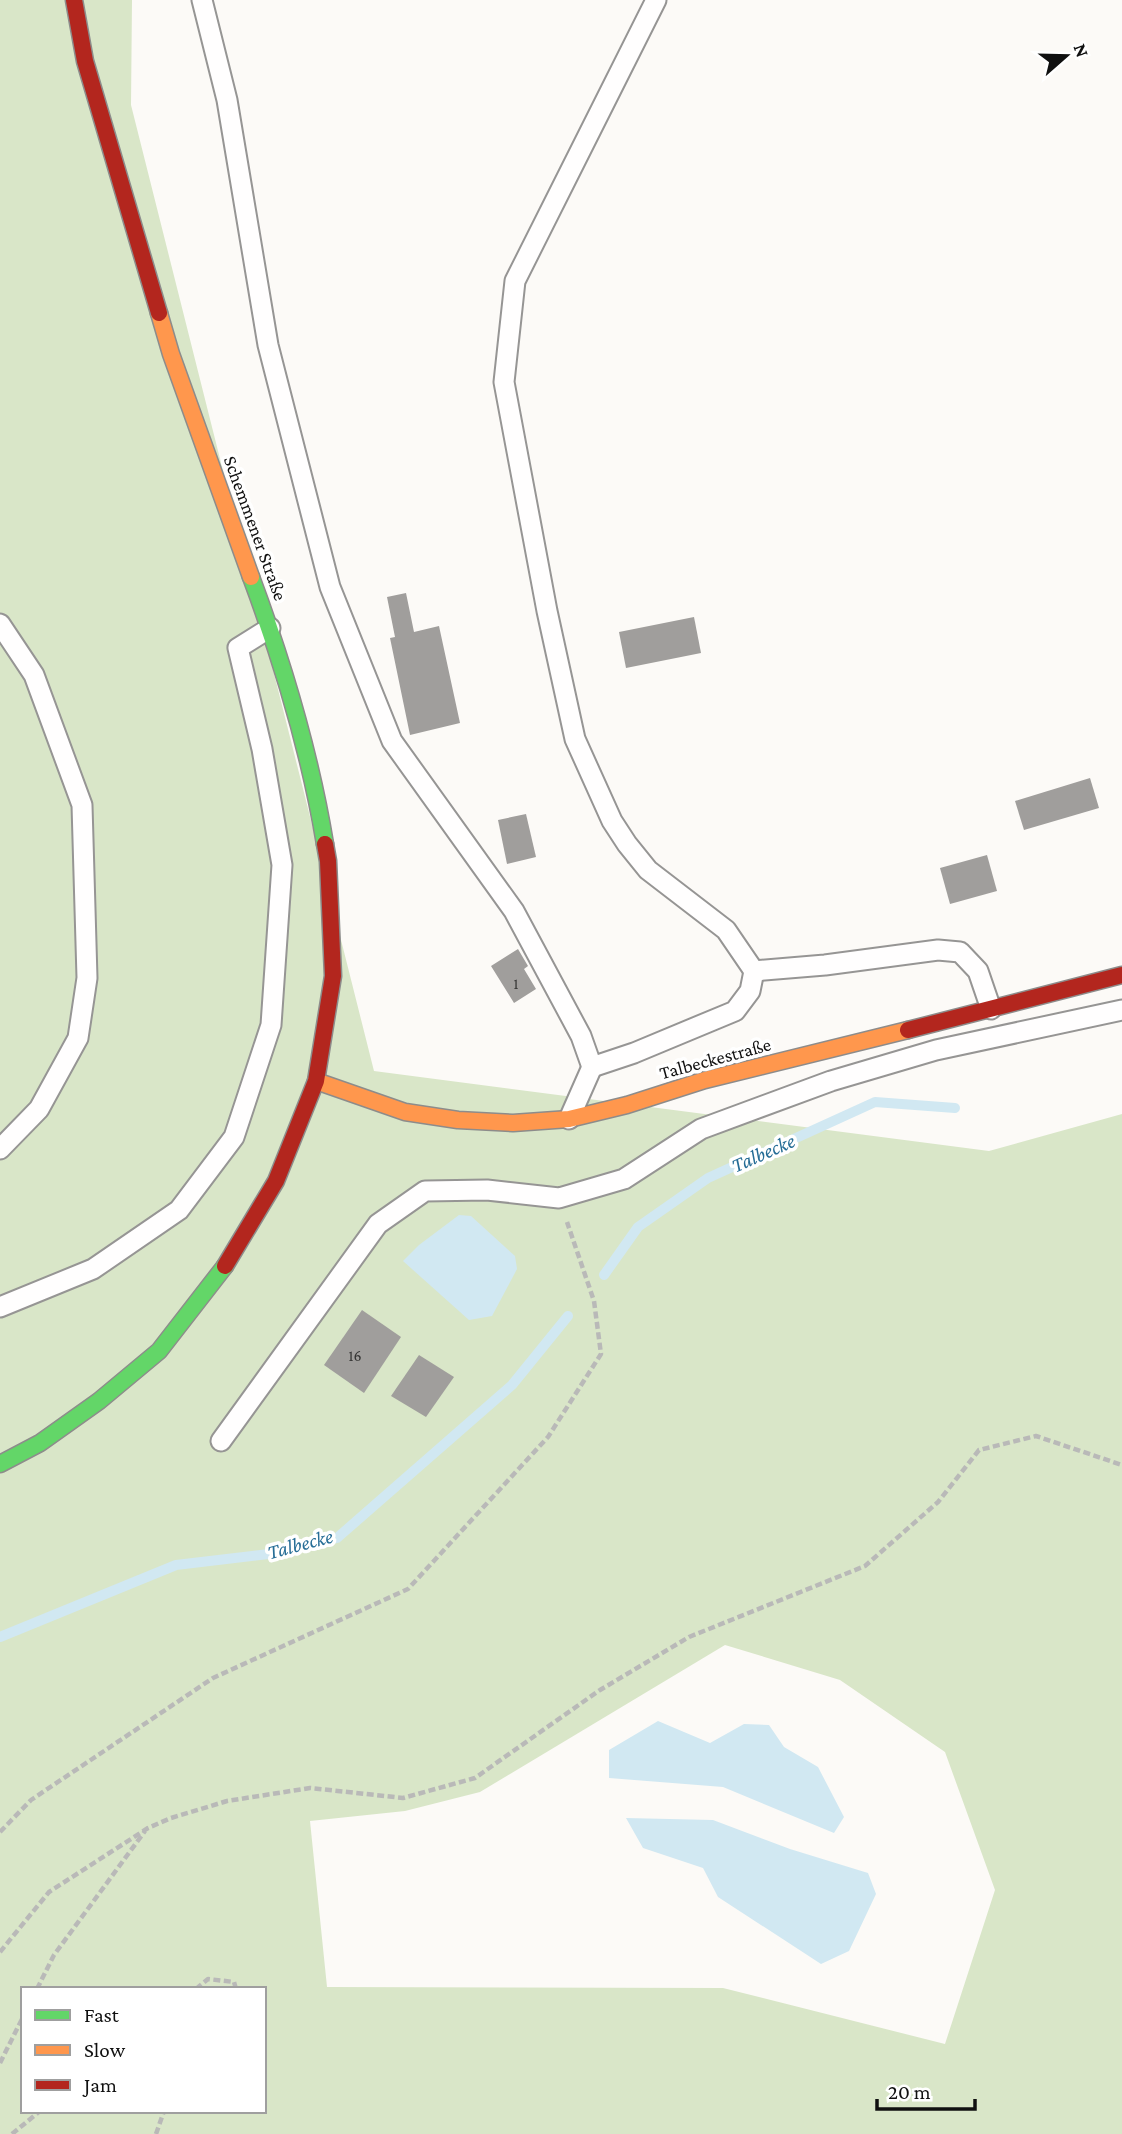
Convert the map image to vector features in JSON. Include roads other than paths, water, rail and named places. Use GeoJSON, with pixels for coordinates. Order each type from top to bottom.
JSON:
{"type":"FeatureCollection","features":[{"type":"Feature","properties":{"kind":"main road","name":"Schemmener Straße"},"geometry":{"type":"LineString","coordinates":[[0,1464],[40,1443],[99,1401],[159,1350],[231,1258],[276,1181],[316,1081],[333,976],[328,861],[316,787],[270,628],[171,355],[85,61],[74,0]]}},
{"type":"Feature","properties":{"kind":"main road","name":"Talbeckestraße"},"geometry":{"type":"LineString","coordinates":[[316,1081],[405,1112],[458,1120],[513,1123],[569,1119],[627,1105],[705,1080],[1122,975]]}},
{"type":"Feature","properties":{"kind":"lane"},"geometry":{"type":"LineString","coordinates":[[202,0],[227,100],[268,345],[330,587],[392,741],[514,911],[582,1036],[592,1067],[569,1119]]}},
{"type":"Feature","properties":{"kind":"lane"},"geometry":{"type":"LineString","coordinates":[[592,1067],[735,1011],[750,991],[754,971],[726,930],[648,870],[627,844],[612,821],[575,739],[547,611],[504,382],[515,281],[656,0]]}},
{"type":"Feature","properties":{"kind":"lane"},"geometry":{"type":"LineString","coordinates":[[0,624],[34,675],[82,805],[87,978],[78,1038],[39,1109],[0,1149]]}},
{"type":"Feature","properties":{"kind":"lane"},"geometry":{"type":"LineString","coordinates":[[0,1307],[93,1269],[179,1210],[234,1137],[271,1025],[282,866],[262,749],[238,648],[270,628]]}},
{"type":"Feature","properties":{"kind":"lane"},"geometry":{"type":"LineString","coordinates":[[754,971],[939,950],[960,952],[978,971],[991,1009]]}},
{"type":"Feature","properties":{"kind":"lane"},"geometry":{"type":"LineString","coordinates":[[221,1441],[378,1224],[425,1191],[487,1190],[559,1198],[624,1179],[702,1129],[831,1081],[936,1050],[1122,1010]]}},
{"type":"Feature","properties":{"kind":"water"},"geometry":{"type":"Polygon","coordinates":[[[459,1215],[471,1216],[515,1256],[517,1269],[492,1316],[469,1320],[403,1261],[419,1245],[459,1215]]]}},
{"type":"Feature","properties":{"kind":"water"},"geometry":{"type":"Polygon","coordinates":[[[658,1721],[710,1743],[744,1724],[769,1725],[784,1747],[818,1767],[844,1817],[834,1833],[723,1787],[609,1778],[609,1750],[658,1721]]]}},
{"type":"Feature","properties":{"kind":"water"},"geometry":{"type":"Polygon","coordinates":[[[626,1818],[713,1820],[790,1849],[868,1873],[876,1894],[849,1951],[821,1964],[718,1897],[703,1868],[643,1848],[626,1818]]]}},
{"type":"Feature","properties":{"kind":"waterway","name":"Talbecke"},"geometry":{"type":"LineString","coordinates":[[604,1275],[638,1227],[708,1178],[875,1102],[955,1108]]}},
{"type":"Feature","properties":{"kind":"waterway","name":"Talbecke"},"geometry":{"type":"LineString","coordinates":[[0,1637],[176,1565],[277,1553],[337,1538],[512,1385],[568,1316]]}}]}
